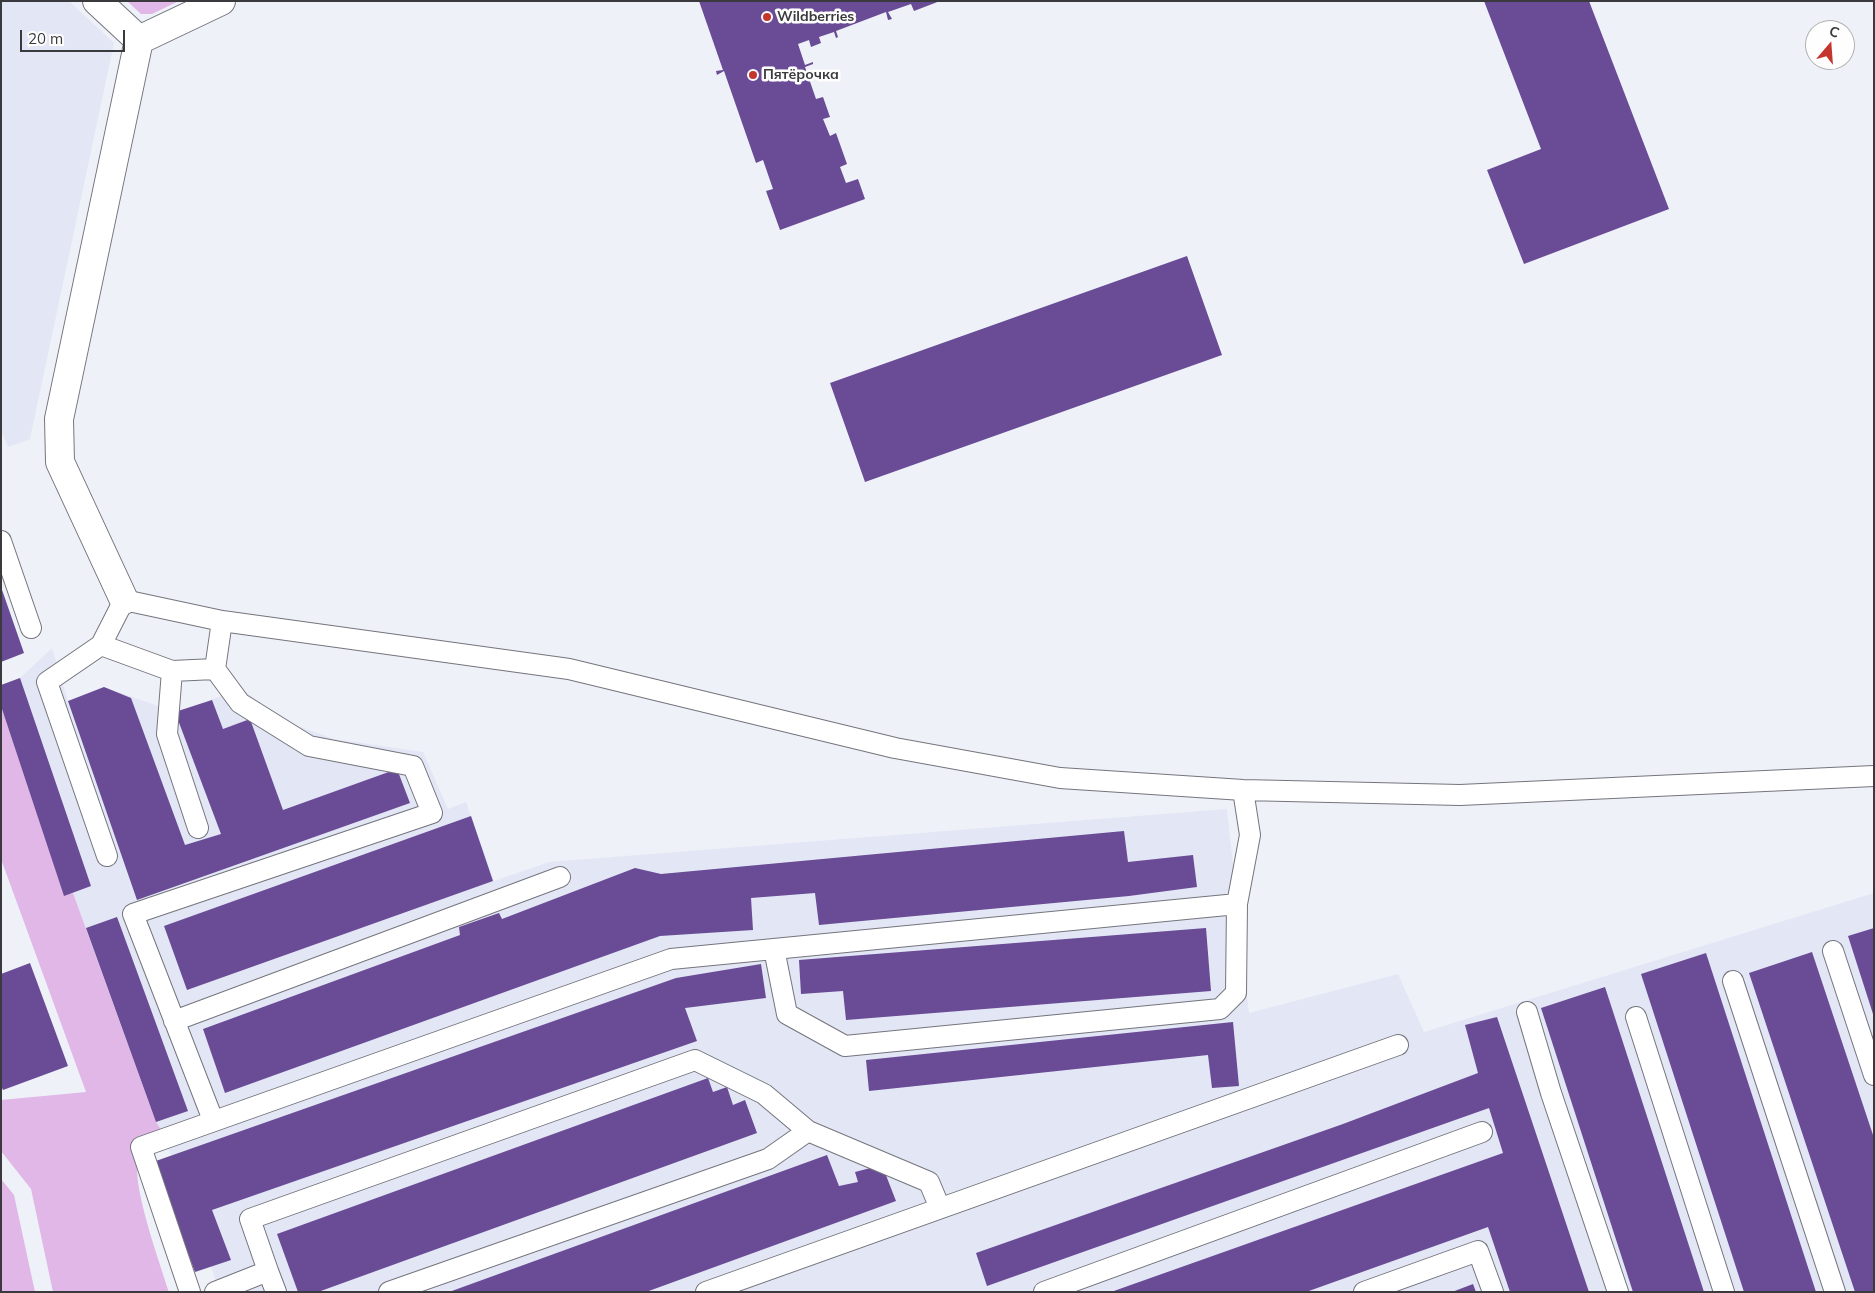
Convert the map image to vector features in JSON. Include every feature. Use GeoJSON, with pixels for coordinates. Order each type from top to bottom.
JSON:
{"type":"FeatureCollection","features":[{"type":"Feature","properties":{"kind":"street"},"geometry":{"type":"LineString","coordinates":[[97,1],[139,40]]}},
{"type":"Feature","properties":{"kind":"street"},"geometry":{"type":"LineString","coordinates":[[139,40],[221,1]]}},
{"type":"Feature","properties":{"kind":"street"},"geometry":{"type":"LineString","coordinates":[[124,600],[60,462],[60,419],[139,40]]}},
{"type":"Feature","properties":{"kind":"lane"},"geometry":{"type":"LineString","coordinates":[[1,541],[31,628]]}},
{"type":"Feature","properties":{"kind":"lane"},"geometry":{"type":"LineString","coordinates":[[107,856],[47,682],[101,645],[124,600],[222,621],[569,669],[895,748],[1060,778],[1242,790],[1460,795],[1874,776]]}},
{"type":"Feature","properties":{"kind":"lane"},"geometry":{"type":"LineString","coordinates":[[213,1120],[133,914],[432,813],[413,766],[309,746],[240,703],[215,669],[222,621]]}},
{"type":"Feature","properties":{"kind":"lane"},"geometry":{"type":"LineString","coordinates":[[101,645],[172,671],[215,669]]}},
{"type":"Feature","properties":{"kind":"lane"},"geometry":{"type":"LineString","coordinates":[[172,671],[167,734],[198,828]]}},
{"type":"Feature","properties":{"kind":"lane"},"geometry":{"type":"LineString","coordinates":[[774,949],[787,1014],[845,1046],[1220,1009],[1236,993],[1237,904],[1250,835],[1242,790]]}},
{"type":"Feature","properties":{"kind":"lane"},"geometry":{"type":"LineString","coordinates":[[174,1021],[560,877]]}},
{"type":"Feature","properties":{"kind":"lane"},"geometry":{"type":"LineString","coordinates":[[190,1292],[142,1147],[213,1120],[671,959],[1237,904]]}},
{"type":"Feature","properties":{"kind":"lane"},"geometry":{"type":"LineString","coordinates":[[1832,951],[1874,1075]]}},
{"type":"Feature","properties":{"kind":"lane"},"geometry":{"type":"LineString","coordinates":[[1733,980],[1835,1292]]}},
{"type":"Feature","properties":{"kind":"lane"},"geometry":{"type":"LineString","coordinates":[[1527,1012],[1551,1093],[1618,1292]]}},
{"type":"Feature","properties":{"kind":"lane"},"geometry":{"type":"LineString","coordinates":[[1636,1017],[1724,1292]]}},
{"type":"Feature","properties":{"kind":"lane"},"geometry":{"type":"LineString","coordinates":[[706,1292],[749,1285],[940,1208],[1398,1045]]}},
{"type":"Feature","properties":{"kind":"lane"},"geometry":{"type":"LineString","coordinates":[[276,1292],[250,1219],[695,1060],[764,1094],[808,1131],[929,1182],[940,1208]]}},
{"type":"Feature","properties":{"kind":"lane"},"geometry":{"type":"LineString","coordinates":[[389,1292],[768,1159],[808,1131]]}},
{"type":"Feature","properties":{"kind":"lane"},"geometry":{"type":"LineString","coordinates":[[1044,1292],[1482,1132]]}},
{"type":"Feature","properties":{"kind":"lane"},"geometry":{"type":"LineString","coordinates":[[1364,1292],[1478,1251],[1493,1292]]}},
{"type":"Feature","properties":{"kind":"lane"},"geometry":{"type":"LineString","coordinates":[[215,1292],[268,1271]]}},
{"type":"Feature","properties":{"kind":"shaded area"},"geometry":{"type":"Polygon","coordinates":[[[1,1],[69,1],[114,43],[30,439],[8,447],[1,430],[1,1]]]}},
{"type":"Feature","properties":{"kind":"shaded area"},"geometry":{"type":"Polygon","coordinates":[[[127,1],[179,1],[152,14],[141,14],[127,1]]]}},
{"type":"Feature","properties":{"kind":"shaded area"},"geometry":{"type":"Polygon","coordinates":[[[52,648],[68,701],[104,687],[175,712],[242,689],[286,722],[334,739],[423,752],[448,809],[466,802],[494,881],[549,862],[1227,809],[1249,1013],[1398,974],[1424,1032],[1874,893],[1874,1292],[220,1292],[73,893],[64,896],[1,706],[1,685],[20,678],[52,648]]]}},
{"type":"Feature","properties":{"kind":"shaded area"},"geometry":{"type":"Polygon","coordinates":[[[1,706],[64,895],[73,893],[156,1122],[162,1131],[141,1154],[137,1168],[138,1184],[147,1223],[169,1292],[53,1292],[31,1189],[1,1151],[1,1100],[86,1092],[1,859],[1,706]]]}},
{"type":"Feature","properties":{"kind":"shaded area"},"geometry":{"type":"Polygon","coordinates":[[[1,1179],[14,1195],[35,1292],[1,1292],[1,1179]]]}},
{"type":"Feature","properties":{"kind":"building"},"geometry":{"type":"Polygon","coordinates":[[[699,1],[940,1],[914,11],[911,4],[888,12],[892,19],[888,20],[886,12],[836,31],[838,37],[836,38],[834,32],[819,37],[821,43],[811,47],[809,40],[798,44],[805,65],[813,62],[813,64],[805,67],[816,99],[823,97],[830,117],[823,119],[830,136],[836,133],[847,164],[840,167],[846,183],[858,179],[865,199],[780,230],[766,191],[773,189],[763,160],[756,163],[724,71],[717,75],[716,71],[723,70],[699,1]]]}},
{"type":"Feature","properties":{"kind":"building"},"geometry":{"type":"Polygon","coordinates":[[[1484,1],[1589,1],[1669,209],[1524,264],[1487,170],[1541,149],[1484,1]]]}},
{"type":"Feature","properties":{"kind":"building"},"geometry":{"type":"Polygon","coordinates":[[[1187,256],[1222,355],[865,482],[830,383],[1187,256]]]}},
{"type":"Feature","properties":{"kind":"building"},"geometry":{"type":"Polygon","coordinates":[[[1,587],[24,653],[1,662],[1,587]]]}},
{"type":"Feature","properties":{"kind":"building"},"geometry":{"type":"Polygon","coordinates":[[[20,678],[91,886],[64,896],[1,706],[1,685],[20,678]]]}},
{"type":"Feature","properties":{"kind":"building"},"geometry":{"type":"Polygon","coordinates":[[[104,687],[131,698],[185,845],[221,834],[175,712],[212,700],[223,729],[250,719],[283,810],[397,769],[410,803],[137,900],[68,701],[104,687]]]}},
{"type":"Feature","properties":{"kind":"building"},"geometry":{"type":"Polygon","coordinates":[[[471,816],[493,881],[187,990],[164,926],[471,816]]]}},
{"type":"Feature","properties":{"kind":"building"},"geometry":{"type":"Polygon","coordinates":[[[1124,831],[1128,862],[1193,855],[1197,887],[1129,896],[819,925],[815,893],[751,898],[753,930],[660,936],[225,1093],[203,1029],[460,935],[459,927],[499,913],[502,919],[635,868],[661,874],[1124,831]]]}},
{"type":"Feature","properties":{"kind":"building"},"geometry":{"type":"Polygon","coordinates":[[[117,917],[188,1111],[156,1122],[86,928],[117,917]]]}},
{"type":"Feature","properties":{"kind":"building"},"geometry":{"type":"Polygon","coordinates":[[[1206,928],[1211,991],[846,1020],[843,991],[801,994],[799,960],[1206,928]]]}},
{"type":"Feature","properties":{"kind":"building"},"geometry":{"type":"Polygon","coordinates":[[[1874,928],[1874,1013],[1873,1014],[1848,936],[1874,928]]]}},
{"type":"Feature","properties":{"kind":"building"},"geometry":{"type":"Polygon","coordinates":[[[1812,952],[1874,1138],[1874,1292],[1855,1292],[1749,973],[1812,952]]]}},
{"type":"Feature","properties":{"kind":"building"},"geometry":{"type":"Polygon","coordinates":[[[1706,953],[1816,1292],[1744,1292],[1641,974],[1706,953]]]}},
{"type":"Feature","properties":{"kind":"building"},"geometry":{"type":"Polygon","coordinates":[[[30,963],[68,1066],[3,1090],[1,1086],[1,974],[30,963]]]}},
{"type":"Feature","properties":{"kind":"building"},"geometry":{"type":"Polygon","coordinates":[[[761,964],[766,998],[685,1008],[697,1041],[212,1210],[231,1260],[195,1272],[153,1162],[676,978],[761,964]]]}},
{"type":"Feature","properties":{"kind":"building"},"geometry":{"type":"Polygon","coordinates":[[[1605,987],[1704,1292],[1633,1292],[1541,1008],[1605,987]]]}},
{"type":"Feature","properties":{"kind":"building"},"geometry":{"type":"Polygon","coordinates":[[[1497,1017],[1589,1292],[1510,1292],[1488,1227],[1306,1292],[1111,1292],[1503,1153],[1489,1108],[987,1286],[976,1253],[1343,1124],[1478,1073],[1465,1025],[1497,1017]]]}},
{"type":"Feature","properties":{"kind":"building"},"geometry":{"type":"Polygon","coordinates":[[[1233,1022],[1239,1086],[1212,1088],[1208,1055],[869,1091],[866,1060],[1233,1022]]]}},
{"type":"Feature","properties":{"kind":"building"},"geometry":{"type":"Polygon","coordinates":[[[708,1078],[713,1092],[727,1087],[733,1105],[745,1100],[757,1133],[318,1292],[298,1292],[277,1234],[708,1078]]]}},
{"type":"Feature","properties":{"kind":"building"},"geometry":{"type":"Polygon","coordinates":[[[827,1155],[839,1186],[858,1182],[855,1172],[882,1165],[896,1201],[646,1292],[449,1292],[827,1155]]]}},
{"type":"Feature","properties":{"kind":"building"},"geometry":{"type":"Polygon","coordinates":[[[1473,1284],[1476,1292],[1452,1292],[1473,1284]]]}},
{"type":"Feature","properties":{"kind":"place","name":"Wildberries"},"geometry":{"type":"Point","coordinates":[767,17]}},
{"type":"Feature","properties":{"kind":"place","name":"Пятёрочка"},"geometry":{"type":"Point","coordinates":[753,75]}}]}
